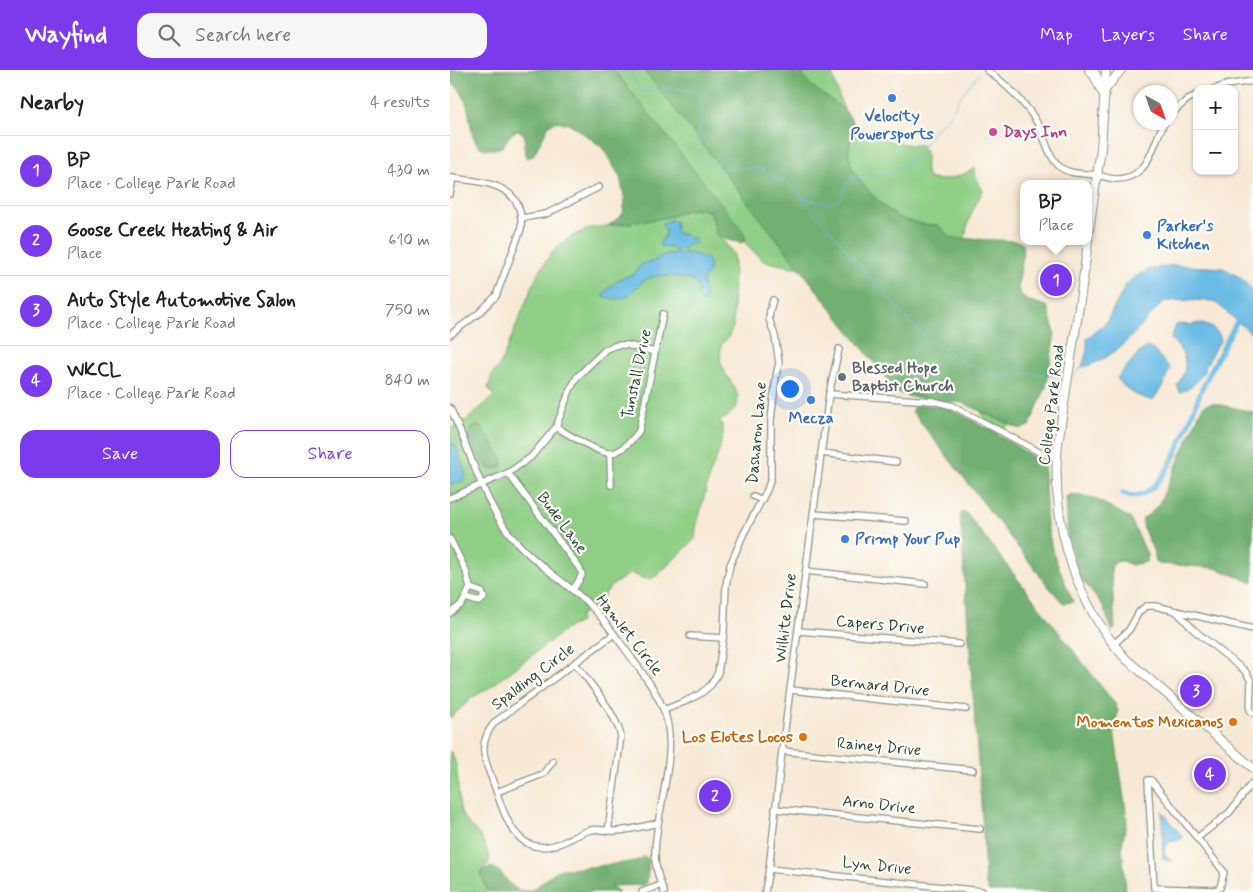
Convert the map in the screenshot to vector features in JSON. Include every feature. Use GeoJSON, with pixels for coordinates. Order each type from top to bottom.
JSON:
{"type":"FeatureCollection","features":[{"type":"Feature","properties":{"kind":"highway"},"geometry":{"type":"LineString","coordinates":[[1090,70],[1103,92]]}},
{"type":"Feature","properties":{"kind":"main road"},"geometry":{"type":"LineString","coordinates":[[1092,209],[1101,149],[1103,92],[1106,70]]}},
{"type":"Feature","properties":{"kind":"main road"},"geometry":{"type":"LineString","coordinates":[[1103,92],[1121,70]]}},
{"type":"Feature","properties":{"kind":"main road","name":"College Park Road"},"geometry":{"type":"LineString","coordinates":[[1087,245],[1057,456],[1060,518],[1068,554],[1080,587],[1113,645],[1140,671],[1253,768]]}},
{"type":"Feature","properties":{"kind":"street"},"geometry":{"type":"LineString","coordinates":[[987,70],[1003,82],[1032,115],[1054,160],[1068,171],[1097,175],[1114,180],[1126,178],[1141,169],[1146,163],[1160,130]]}},
{"type":"Feature","properties":{"kind":"street"},"geometry":{"type":"LineString","coordinates":[[1226,85],[1253,81]]}},
{"type":"Feature","properties":{"kind":"street"},"geometry":{"type":"LineString","coordinates":[[1178,108],[1193,97]]}},
{"type":"Feature","properties":{"kind":"street"},"geometry":{"type":"LineString","coordinates":[[450,194],[452,178],[494,184],[503,188],[517,203],[522,218],[521,229],[496,296],[479,313],[450,335]]}},
{"type":"Feature","properties":{"kind":"street"},"geometry":{"type":"LineString","coordinates":[[522,218],[546,214],[599,187]]}},
{"type":"Feature","properties":{"kind":"street","name":"Dasharon Lane"},"geometry":{"type":"LineString","coordinates":[[664,710],[684,702],[711,685],[718,672],[723,638],[726,584],[730,565],[771,478],[771,420],[779,363],[770,319],[773,300]]}},
{"type":"Feature","properties":{"kind":"street","name":"Tunstall Drive"},"geometry":{"type":"LineString","coordinates":[[610,454],[622,449],[632,441],[639,431],[663,314]]}},
{"type":"Feature","properties":{"kind":"street"},"geometry":{"type":"LineString","coordinates":[[450,498],[508,473],[531,457],[556,427],[577,376],[602,352],[616,345],[627,345],[655,352]]}},
{"type":"Feature","properties":{"kind":"street","name":"Wilhite Drive"},"geometry":{"type":"LineString","coordinates":[[765,891],[821,453],[829,394],[838,348]]}},
{"type":"Feature","properties":{"kind":"street"},"geometry":{"type":"LineString","coordinates":[[829,394],[933,402],[953,406],[1040,453],[1057,456]]}},
{"type":"Feature","properties":{"kind":"street","name":"Hamlet Circle"},"geometry":{"type":"LineString","coordinates":[[450,408],[482,485],[506,528],[517,542],[603,619],[654,690],[664,710],[669,734],[668,760],[655,856],[663,892]]}},
{"type":"Feature","properties":{"kind":"street"},"geometry":{"type":"LineString","coordinates":[[556,427],[600,451],[610,454],[611,485]]}},
{"type":"Feature","properties":{"kind":"street"},"geometry":{"type":"LineString","coordinates":[[821,453],[896,462]]}},
{"type":"Feature","properties":{"kind":"street","name":"Bude Lane"},"geometry":{"type":"LineString","coordinates":[[508,473],[580,570],[582,575],[572,590]]}},
{"type":"Feature","properties":{"kind":"street"},"geometry":{"type":"LineString","coordinates":[[753,496],[762,500]]}},
{"type":"Feature","properties":{"kind":"street"},"geometry":{"type":"LineString","coordinates":[[813,514],[906,521]]}},
{"type":"Feature","properties":{"kind":"street"},"geometry":{"type":"LineString","coordinates":[[450,539],[466,571],[470,588],[462,604],[450,613]]}},
{"type":"Feature","properties":{"kind":"street"},"geometry":{"type":"LineString","coordinates":[[806,571],[926,584]]}},
{"type":"Feature","properties":{"kind":"street"},"geometry":{"type":"LineString","coordinates":[[466,598],[479,602],[484,598],[482,592],[470,588]]}},
{"type":"Feature","properties":{"kind":"street"},"geometry":{"type":"LineString","coordinates":[[1113,645],[1129,630],[1139,612],[1146,606],[1155,606],[1253,629]]}},
{"type":"Feature","properties":{"kind":"street"},"geometry":{"type":"LineString","coordinates":[[1176,611],[1194,630],[1245,671],[1251,681],[1250,710],[1253,713]]}},
{"type":"Feature","properties":{"kind":"street","name":"Capers Drive"},"geometry":{"type":"LineString","coordinates":[[799,632],[959,644]]}},
{"type":"Feature","properties":{"kind":"street","name":"Spalding Circle"},"geometry":{"type":"LineString","coordinates":[[614,634],[495,722],[488,730],[482,749],[512,829],[520,841],[532,846],[544,847],[555,845],[573,836],[593,830],[616,832],[658,823]]}},
{"type":"Feature","properties":{"kind":"street"},"geometry":{"type":"LineString","coordinates":[[690,636],[723,638]]}},
{"type":"Feature","properties":{"kind":"street"},"geometry":{"type":"LineString","coordinates":[[575,663],[613,717],[621,736],[608,831]]}},
{"type":"Feature","properties":{"kind":"street","name":"Bernard Drive"},"geometry":{"type":"LineString","coordinates":[[791,690],[966,709]]}},
{"type":"Feature","properties":{"kind":"street","name":"Rainey Drive"},"geometry":{"type":"LineString","coordinates":[[782,751],[973,770]]}},
{"type":"Feature","properties":{"kind":"street"},"geometry":{"type":"LineString","coordinates":[[497,792],[543,774],[553,761]]}},
{"type":"Feature","properties":{"kind":"street"},"geometry":{"type":"LineString","coordinates":[[1148,780],[1151,780],[1197,838],[1224,872],[1220,888],[1214,890],[1154,888],[1148,780]]}},
{"type":"Feature","properties":{"kind":"street"},"geometry":{"type":"LineString","coordinates":[[1197,838],[1229,813],[1253,782]]}},
{"type":"Feature","properties":{"kind":"street","name":"Arno Drive"},"geometry":{"type":"LineString","coordinates":[[775,809],[980,829]]}},
{"type":"Feature","properties":{"kind":"street","name":"Lyn Drive"},"geometry":{"type":"LineString","coordinates":[[769,868],[982,891]]}},
{"type":"Feature","properties":{"kind":"street"},"geometry":{"type":"LineString","coordinates":[[642,892],[661,885]]}},
{"type":"Feature","properties":{"kind":"green space"},"geometry":{"type":"Polygon","coordinates":[[[450,70],[614,70],[742,230],[746,239],[742,243],[719,237],[709,211],[701,209],[690,210],[670,217],[608,226],[623,214],[625,201],[620,177],[602,147],[572,125],[557,121],[549,125],[533,156],[527,158],[524,146],[525,135],[518,130],[511,134],[502,147],[488,149],[479,146],[474,138],[466,102],[460,91],[450,82],[450,70]]]}},
{"type":"Feature","properties":{"kind":"green space"},"geometry":{"type":"Polygon","coordinates":[[[482,70],[708,70],[795,75],[803,70],[831,70],[846,113],[853,122],[872,135],[905,144],[921,145],[926,157],[926,173],[928,178],[940,180],[952,178],[975,168],[974,174],[983,191],[968,223],[964,258],[1013,421],[999,433],[991,437],[987,435],[986,425],[979,406],[810,267],[792,267],[763,261],[710,207],[684,205],[666,218],[687,210],[709,211],[714,221],[715,233],[734,255],[733,327],[721,345],[720,360],[738,396],[737,406],[726,418],[720,420],[723,434],[710,474],[695,539],[659,574],[651,579],[642,578],[631,573],[611,586],[597,604],[580,615],[580,622],[569,627],[489,688],[473,697],[450,718],[450,429],[468,419],[494,396],[488,388],[492,375],[501,363],[537,275],[554,249],[574,235],[591,228],[652,220],[613,134],[482,70]]]}},
{"type":"Feature","properties":{"kind":"green space"},"geometry":{"type":"Polygon","coordinates":[[[644,70],[802,70],[808,82],[838,105],[850,117],[853,126],[849,149],[852,168],[869,191],[895,215],[910,221],[938,225],[951,238],[1017,241],[1020,245],[1023,245],[1019,292],[1026,300],[1047,306],[1055,333],[1046,387],[1029,426],[1020,429],[963,403],[907,396],[897,392],[644,70]]]}},
{"type":"Feature","properties":{"kind":"green space"},"geometry":{"type":"Polygon","coordinates":[[[1212,403],[1253,412],[1253,583],[1216,568],[1161,564],[1156,561],[1144,529],[1143,518],[1150,514],[1160,502],[1203,406],[1212,403]]]}},
{"type":"Feature","properties":{"kind":"green space"},"geometry":{"type":"Polygon","coordinates":[[[914,406],[943,407],[961,414],[1038,460],[1044,467],[1047,525],[1053,553],[1073,602],[1063,603],[1049,587],[912,411],[914,406]]]}},
{"type":"Feature","properties":{"kind":"green space"},"geometry":{"type":"Polygon","coordinates":[[[477,425],[483,429],[503,460],[502,466],[489,469],[483,463],[468,436],[472,428],[477,425]]]}},
{"type":"Feature","properties":{"kind":"green space"},"geometry":{"type":"Polygon","coordinates":[[[1071,494],[1094,498],[1130,518],[1148,556],[1146,562],[1132,565],[1122,561],[1116,562],[1111,567],[1115,629],[1112,631],[1103,606],[1079,576],[1068,538],[1066,498],[1071,494]]]}},
{"type":"Feature","properties":{"kind":"green space"},"geometry":{"type":"Polygon","coordinates":[[[963,511],[1115,704],[1118,711],[1114,731],[1127,818],[1122,846],[1126,892],[989,892],[985,882],[960,516],[963,511]]]}},
{"type":"Feature","properties":{"kind":"green space"},"geometry":{"type":"Polygon","coordinates":[[[450,751],[457,770],[461,813],[480,836],[490,861],[481,872],[489,892],[450,892],[450,751]]]}},
{"type":"Feature","properties":{"kind":"green space"},"geometry":{"type":"Polygon","coordinates":[[[644,856],[649,860],[647,883],[644,885],[611,886],[619,892],[489,892],[481,872],[488,868],[498,870],[512,886],[526,891],[535,888],[558,870],[631,862],[639,860],[644,856]]]}},
{"type":"Feature","properties":{"kind":"water"},"geometry":{"type":"Polygon","coordinates":[[[671,220],[675,222],[676,232],[682,235],[684,233],[689,239],[695,239],[695,242],[691,245],[689,243],[684,248],[675,251],[669,246],[661,247],[660,243],[666,234],[666,230],[661,225],[671,220]]]}},
{"type":"Feature","properties":{"kind":"water"},"geometry":{"type":"Polygon","coordinates":[[[683,253],[701,256],[708,261],[709,270],[703,281],[705,301],[703,303],[699,299],[698,287],[695,283],[674,276],[659,276],[647,279],[623,298],[604,297],[603,294],[618,280],[634,274],[641,265],[653,262],[666,254],[683,253]]]}},
{"type":"Feature","properties":{"kind":"water"},"geometry":{"type":"Polygon","coordinates":[[[1173,265],[1223,268],[1238,276],[1253,290],[1253,335],[1214,301],[1164,301],[1137,331],[1117,349],[1095,363],[1082,367],[1087,351],[1087,338],[1106,323],[1126,285],[1132,279],[1148,270],[1173,265]]]}},
{"type":"Feature","properties":{"kind":"water"},"geometry":{"type":"Polygon","coordinates":[[[1200,323],[1216,331],[1221,341],[1215,347],[1200,377],[1189,388],[1180,392],[1177,385],[1184,372],[1185,361],[1181,350],[1171,339],[1176,325],[1200,323]]]}},
{"type":"Feature","properties":{"kind":"water"},"geometry":{"type":"Polygon","coordinates":[[[1146,347],[1152,349],[1170,368],[1163,385],[1153,400],[1133,393],[1117,378],[1146,347]]]}},
{"type":"Feature","properties":{"kind":"water"},"geometry":{"type":"Polygon","coordinates":[[[452,443],[456,447],[466,475],[463,481],[450,485],[450,445],[452,443]]]}},
{"type":"Feature","properties":{"kind":"water"},"geometry":{"type":"Polygon","coordinates":[[[1162,811],[1183,838],[1169,842],[1164,849],[1164,853],[1172,862],[1163,859],[1162,811]]]}},
{"type":"Feature","properties":{"kind":"waterway"},"geometry":{"type":"LineString","coordinates":[[631,70],[636,84],[642,91],[687,89],[694,92],[699,98],[702,111],[698,142],[704,160],[719,168],[758,168],[785,182],[807,199],[830,204],[840,199],[847,183],[856,175],[879,176],[895,171],[916,157],[933,132],[951,113],[962,94],[979,74]]}},
{"type":"Feature","properties":{"kind":"waterway"},"geometry":{"type":"LineString","coordinates":[[798,193],[907,320],[937,345],[968,365],[992,375],[1033,373],[1062,377]]}},
{"type":"Feature","properties":{"kind":"waterway"},"geometry":{"type":"LineString","coordinates":[[1123,493],[1137,495],[1150,489],[1162,477],[1182,441],[1204,384],[1237,321]]}},
{"type":"Feature","properties":{"kind":"waterway"},"geometry":{"type":"LineString","coordinates":[[1072,377],[1082,367]]}},
{"type":"Feature","properties":{"kind":"place","name":"Velocity Powersports"},"geometry":{"type":"Point","coordinates":[892,98]}},
{"type":"Feature","properties":{"kind":"place","name":"Days Inn"},"geometry":{"type":"Point","coordinates":[993,132]}},
{"type":"Feature","properties":{"kind":"place","name":"Parker's Kitchen"},"geometry":{"type":"Point","coordinates":[1147,235]}},
{"type":"Feature","properties":{"kind":"place","name":"BP"},"geometry":{"type":"Point","coordinates":[1056,280]}},
{"type":"Feature","properties":{"kind":"place","name":"Blessed Hope Baptist Church"},"geometry":{"type":"Point","coordinates":[842,377]}},
{"type":"Feature","properties":{"kind":"place","name":"Mecza"},"geometry":{"type":"Point","coordinates":[811,400]}},
{"type":"Feature","properties":{"kind":"place","name":"Primp Your Pup"},"geometry":{"type":"Point","coordinates":[845,539]}},
{"type":"Feature","properties":{"kind":"place","name":"Auto Style Automotive Salon"},"geometry":{"type":"Point","coordinates":[1196,691]}},
{"type":"Feature","properties":{"kind":"place","name":"Momentos Mexicanos"},"geometry":{"type":"Point","coordinates":[1233,722]}},
{"type":"Feature","properties":{"kind":"place","name":"Los Elotes Locos"},"geometry":{"type":"Point","coordinates":[803,737]}},
{"type":"Feature","properties":{"kind":"place","name":"WKCL"},"geometry":{"type":"Point","coordinates":[1210,774]}},
{"type":"Feature","properties":{"kind":"place","name":"Goose Creek Heating & Air"},"geometry":{"type":"Point","coordinates":[715,796]}}]}
